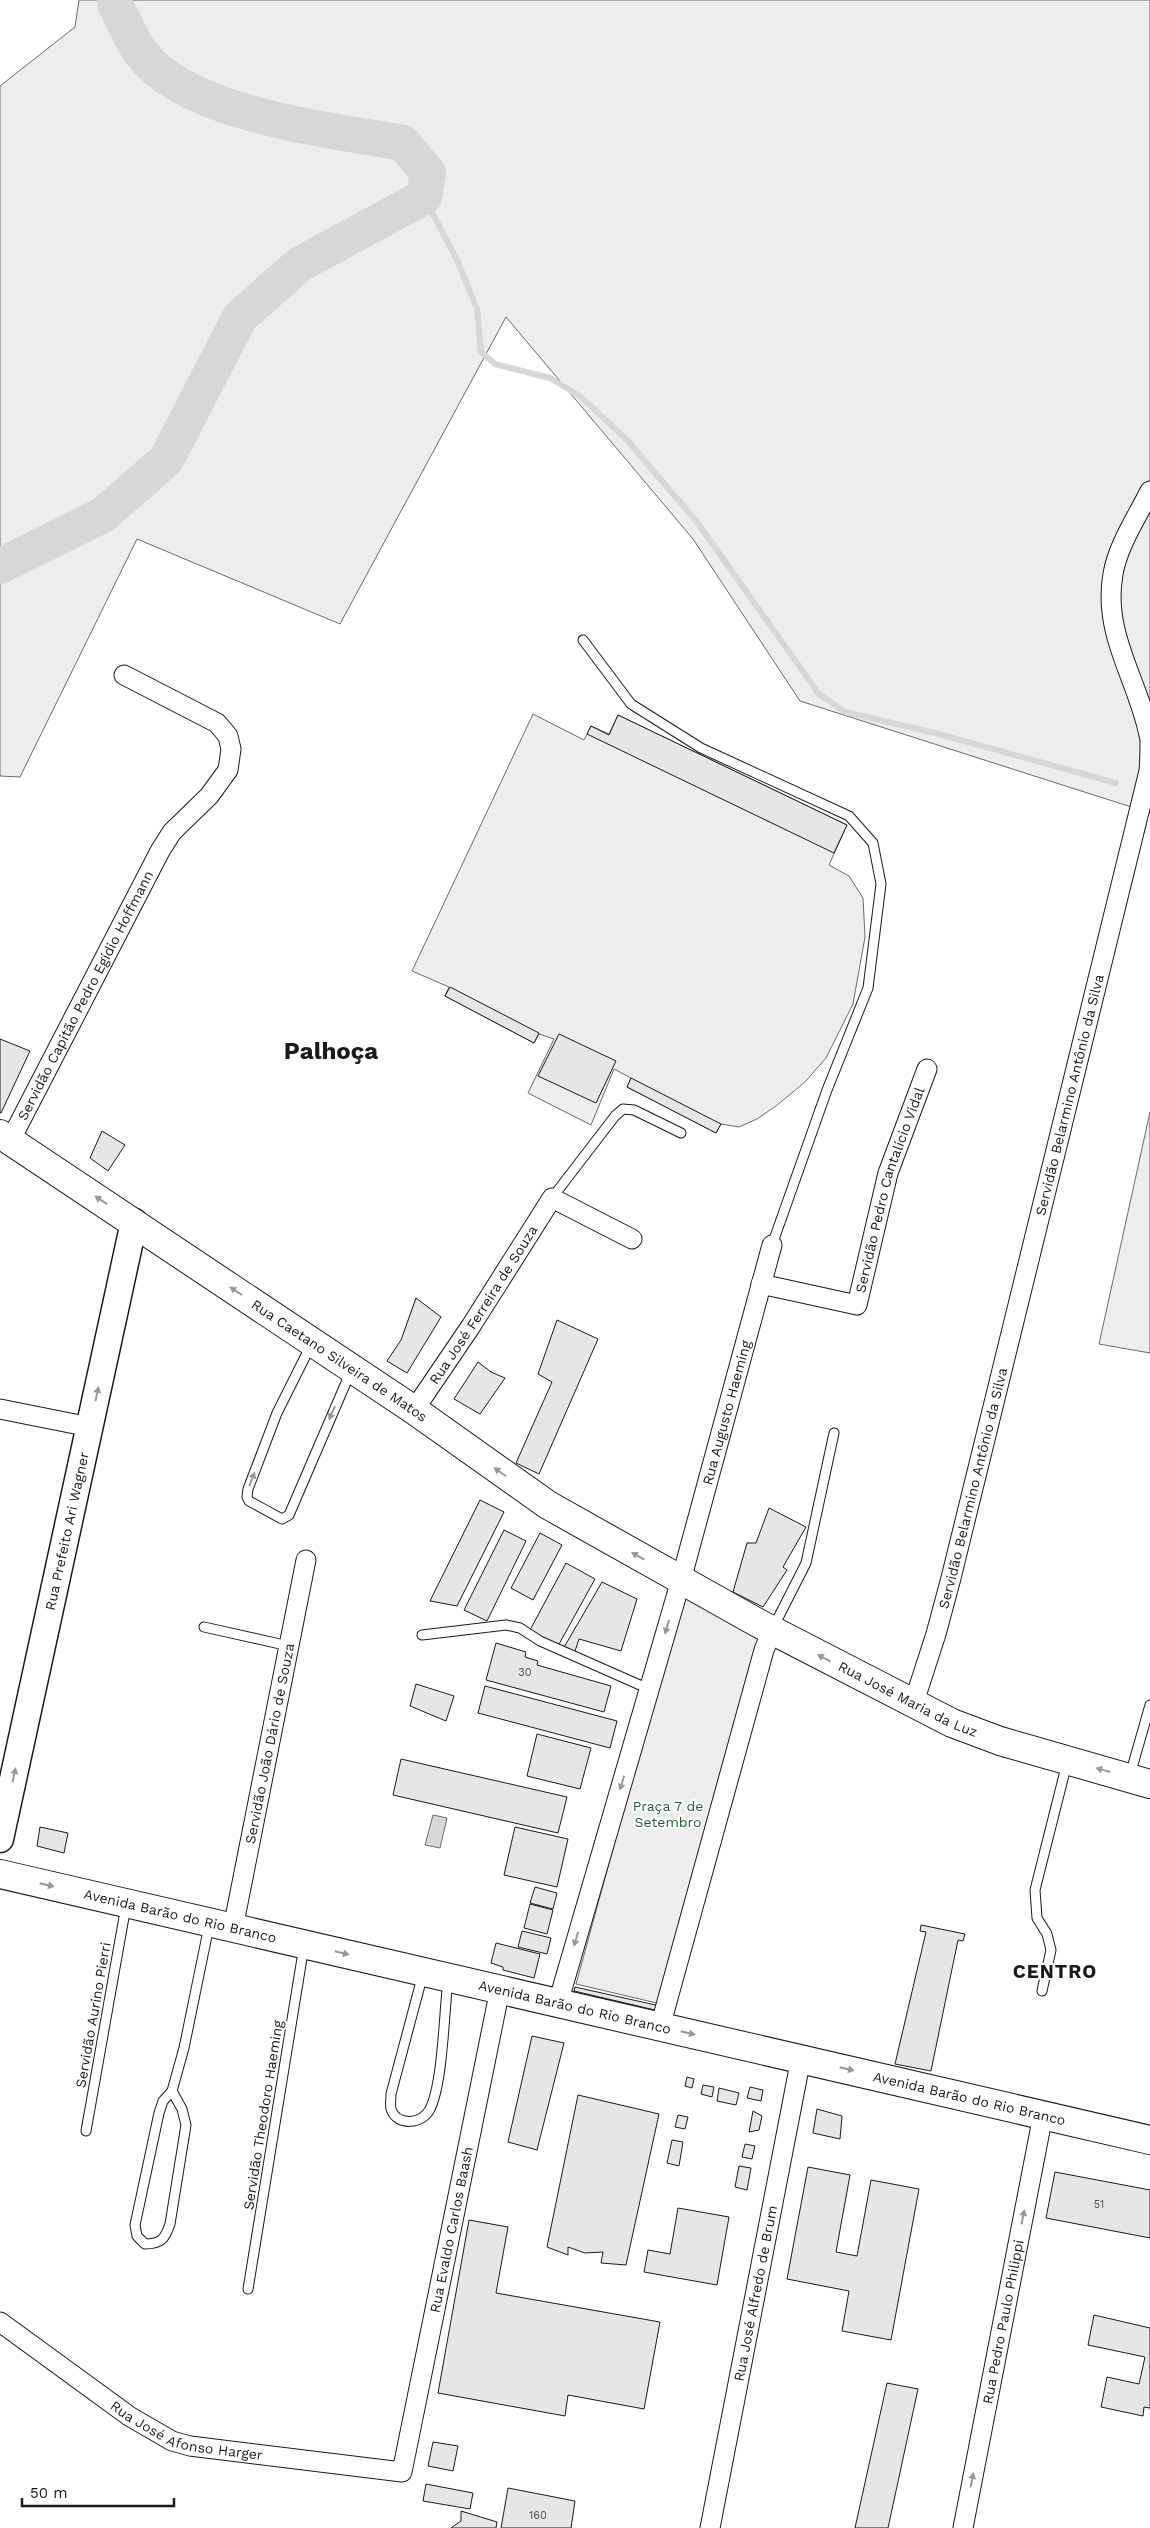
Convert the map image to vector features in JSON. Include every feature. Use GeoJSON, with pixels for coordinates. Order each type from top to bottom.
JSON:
{"type":"FeatureCollection","features":[{"type":"Feature","properties":{"kind":"main road","name":"Rua Caetano Silveira de Matos"},"geometry":{"type":"LineString","coordinates":[[5,1137],[414,1410],[548,1505],[681,1580]]}},
{"type":"Feature","properties":{"kind":"main road","name":"Rua José Maria da Luz"},"geometry":{"type":"LineString","coordinates":[[681,1580],[772,1631],[913,1705],[952,1723],[1000,1741],[1140,1781]]}},
{"type":"Feature","properties":{"kind":"main road","name":"Avenida Barão do Rio Branco"},"geometry":{"type":"LineString","coordinates":[[0,1874],[1150,2140]]}},
{"type":"Feature","properties":{"kind":"street","name":"Servidão Belarmino Antônio da Silva"},"geometry":{"type":"LineString","coordinates":[[913,1705],[936,1634],[951,1578],[1149,771],[1150,742],[1112,624],[1112,575],[1118,554],[1150,490]]}},
{"type":"Feature","properties":{"kind":"street","name":"Servidão Capitão Pedro Egídio Hoffmann"},"geometry":{"type":"LineString","coordinates":[[5,1137],[160,850],[172,832],[209,796],[228,770],[231,750],[228,736],[217,722],[124,675]]}},
{"type":"Feature","properties":{"kind":"street","name":"Servidão Pedro Cantalício Vidal"},"geometry":{"type":"LineString","coordinates":[[761,1284],[857,1306],[888,1173],[927,1069]]}},
{"type":"Feature","properties":{"kind":"street"},"geometry":{"type":"LineString","coordinates":[[552,1198],[632,1239]]}},
{"type":"Feature","properties":{"kind":"street","name":"Rua José Ferreira de Souza"},"geometry":{"type":"LineString","coordinates":[[414,1410],[471,1326],[552,1198]]}},
{"type":"Feature","properties":{"kind":"street","name":"Rua Prefeito Ari Wagner"},"geometry":{"type":"LineString","coordinates":[[0,1839],[134,1222]]}},
{"type":"Feature","properties":{"kind":"street","name":"Rua Augusto Haeming"},"geometry":{"type":"LineString","coordinates":[[681,1580],[772,1245]]}},
{"type":"Feature","properties":{"kind":"street"},"geometry":{"type":"LineString","coordinates":[[0,1410],[90,1427]]}},
{"type":"Feature","properties":{"kind":"street","name":"Servidão João Dário de Souza"},"geometry":{"type":"LineString","coordinates":[[221,1925],[289,1646],[306,1560]]}},
{"type":"Feature","properties":{"kind":"street"},"geometry":{"type":"LineString","coordinates":[[558,2003],[681,1580]]}},
{"type":"Feature","properties":{"kind":"street"},"geometry":{"type":"LineString","coordinates":[[660,2027],[764,1650],[772,1631]]}},
{"type":"Feature","properties":{"kind":"street","name":"Rua Evaldo Carlos Baash"},"geometry":{"type":"LineString","coordinates":[[402,2472],[500,1989]]}},
{"type":"Feature","properties":{"kind":"street","name":"Rua José Alfredo de Brum"},"geometry":{"type":"LineString","coordinates":[[710,2528],[800,2058]]}},
{"type":"Feature","properties":{"kind":"street","name":"Rua Pedro Paulo Philippi"},"geometry":{"type":"LineString","coordinates":[[963,2528],[1042,2115]]}},
{"type":"Feature","properties":{"kind":"street","name":"Rua José Afonso Harger"},"geometry":{"type":"LineString","coordinates":[[0,2322],[129,2416],[172,2441],[190,2446],[402,2472]]}},
{"type":"Feature","properties":{"kind":"lane"},"geometry":{"type":"LineString","coordinates":[[583,640],[631,704],[701,748],[849,816],[873,843],[881,884],[868,988],[827,1090],[772,1245]]}},
{"type":"Feature","properties":{"kind":"lane"},"geometry":{"type":"LineString","coordinates":[[552,1198],[614,1116],[623,1109],[634,1110],[681,1133]]}},
{"type":"Feature","properties":{"kind":"lane"},"geometry":{"type":"LineString","coordinates":[[313,1342],[277,1412],[248,1489],[247,1497],[249,1501],[282,1519],[289,1515],[352,1368]]}},
{"type":"Feature","properties":{"kind":"lane"},"geometry":{"type":"LineString","coordinates":[[772,1631],[806,1563],[834,1433]]}},
{"type":"Feature","properties":{"kind":"lane"},"geometry":{"type":"LineString","coordinates":[[422,1635],[506,1625],[520,1628],[540,1641],[649,1689]]}},
{"type":"Feature","properties":{"kind":"lane"},"geometry":{"type":"LineString","coordinates":[[204,1627],[289,1646]]}},
{"type":"Feature","properties":{"kind":"lane"},"geometry":{"type":"LineString","coordinates":[[1140,1781],[1150,1705]]}},
{"type":"Feature","properties":{"kind":"lane"},"geometry":{"type":"LineString","coordinates":[[1042,1991],[1051,1950],[1047,1934],[1037,1918],[1035,1890],[1068,1760]]}},
{"type":"Feature","properties":{"kind":"lane","name":"Servidão Aurino Pierri"},"geometry":{"type":"LineString","coordinates":[[86,2131],[127,1904]]}},
{"type":"Feature","properties":{"kind":"lane"},"geometry":{"type":"LineString","coordinates":[[172,2091],[182,2109],[186,2125],[170,2224],[165,2238],[158,2244],[145,2244],[137,2236],[135,2224],[159,2113],[163,2101],[172,2091],[221,1925]]}},
{"type":"Feature","properties":{"kind":"lane","name":"Servidão Theodoro Haeming"},"geometry":{"type":"LineString","coordinates":[[248,2289],[304,1945]]}},
{"type":"Feature","properties":{"kind":"lane"},"geometry":{"type":"LineString","coordinates":[[436,1974],[437,2079],[431,2108],[426,2116],[414,2121],[404,2122],[396,2118],[391,2108],[391,2094],[436,1974]]}},
{"type":"Feature","properties":{"kind":"shaded area"},"geometry":{"type":"Polygon","coordinates":[[[79,0],[1150,0],[1150,813],[800,701],[693,539],[506,317],[340,624],[137,539],[20,777],[0,776],[0,86],[75,27],[79,0]]]}},
{"type":"Feature","properties":{"kind":"shaded area"},"geometry":{"type":"Polygon","coordinates":[[[533,714],[584,740],[591,726],[609,734],[618,715],[847,825],[829,865],[849,876],[863,898],[865,937],[853,1004],[826,1058],[805,1082],[757,1119],[739,1127],[721,1124],[716,1133],[627,1087],[631,1078],[614,1069],[591,1125],[528,1093],[554,1039],[539,1034],[534,1043],[445,996],[449,987],[412,971],[533,714]]]}},
{"type":"Feature","properties":{"kind":"shaded area"},"geometry":{"type":"Polygon","coordinates":[[[1150,1112],[1150,1353],[1099,1344],[1150,1112]]]}},
{"type":"Feature","properties":{"kind":"shaded area","name":"Praça 7 de Setembro"},"geometry":{"type":"Polygon","coordinates":[[[690,1596],[757,1631],[759,1644],[661,2004],[576,1984],[681,1600],[690,1596]]]}},
{"type":"Feature","properties":{"kind":"shaded area"},"geometry":{"type":"Polygon","coordinates":[[[433,1815],[447,1818],[440,1848],[425,1845],[433,1815]]]}},
{"type":"Feature","properties":{"kind":"building"},"geometry":{"type":"Polygon","coordinates":[[[618,715],[847,825],[834,853],[587,734],[591,726],[609,735],[618,715]]]}},
{"type":"Feature","properties":{"kind":"building"},"geometry":{"type":"Polygon","coordinates":[[[450,987],[539,1033],[534,1043],[445,996],[450,987]]]}},
{"type":"Feature","properties":{"kind":"building"},"geometry":{"type":"Polygon","coordinates":[[[559,1034],[616,1061],[596,1103],[538,1076],[559,1034]]]}},
{"type":"Feature","properties":{"kind":"building"},"geometry":{"type":"Polygon","coordinates":[[[0,1039],[30,1051],[1,1113],[0,1113],[0,1039]]]}},
{"type":"Feature","properties":{"kind":"building"},"geometry":{"type":"Polygon","coordinates":[[[631,1078],[721,1124],[716,1133],[627,1087],[631,1078]]]}},
{"type":"Feature","properties":{"kind":"building"},"geometry":{"type":"Polygon","coordinates":[[[102,1131],[125,1145],[108,1171],[90,1158],[102,1131]]]}},
{"type":"Feature","properties":{"kind":"building"},"geometry":{"type":"Polygon","coordinates":[[[416,1298],[441,1317],[407,1373],[387,1361],[401,1340],[416,1298]]]}},
{"type":"Feature","properties":{"kind":"building"},"geometry":{"type":"Polygon","coordinates":[[[557,1320],[598,1339],[539,1474],[516,1463],[552,1382],[538,1374],[557,1320]]]}},
{"type":"Feature","properties":{"kind":"building"},"geometry":{"type":"Polygon","coordinates":[[[478,1362],[491,1372],[505,1378],[480,1414],[454,1399],[478,1362]]]}},
{"type":"Feature","properties":{"kind":"building"},"geometry":{"type":"Polygon","coordinates":[[[480,1500],[504,1512],[457,1606],[430,1601],[480,1500]]]}},
{"type":"Feature","properties":{"kind":"building"},"geometry":{"type":"Polygon","coordinates":[[[769,1508],[806,1527],[783,1567],[787,1570],[763,1607],[733,1592],[747,1543],[756,1543],[769,1508]]]}},
{"type":"Feature","properties":{"kind":"building"},"geometry":{"type":"Polygon","coordinates":[[[504,1530],[526,1541],[487,1621],[464,1610],[504,1530]]]}},
{"type":"Feature","properties":{"kind":"building"},"geometry":{"type":"Polygon","coordinates":[[[540,1533],[562,1545],[533,1600],[511,1588],[540,1533]]]}},
{"type":"Feature","properties":{"kind":"building"},"geometry":{"type":"Polygon","coordinates":[[[566,1563],[595,1579],[558,1646],[530,1630],[566,1563]]]}},
{"type":"Feature","properties":{"kind":"building"},"geometry":{"type":"Polygon","coordinates":[[[602,1582],[637,1599],[621,1651],[579,1639],[574,1654],[563,1649],[602,1582]]]}},
{"type":"Feature","properties":{"kind":"building"},"geometry":{"type":"Polygon","coordinates":[[[496,1643],[526,1652],[525,1657],[538,1661],[537,1665],[611,1686],[604,1712],[486,1680],[496,1643]]]}},
{"type":"Feature","properties":{"kind":"building"},"geometry":{"type":"Polygon","coordinates":[[[416,1684],[454,1696],[446,1721],[410,1706],[416,1684]]]}},
{"type":"Feature","properties":{"kind":"building"},"geometry":{"type":"Polygon","coordinates":[[[485,1686],[617,1721],[610,1748],[478,1713],[485,1686]]]}},
{"type":"Feature","properties":{"kind":"building"},"geometry":{"type":"Polygon","coordinates":[[[537,1734],[591,1748],[580,1789],[527,1776],[537,1734]]]}},
{"type":"Feature","properties":{"kind":"building"},"geometry":{"type":"Polygon","coordinates":[[[401,1759],[567,1797],[558,1833],[393,1795],[401,1759]]]}},
{"type":"Feature","properties":{"kind":"building"},"geometry":{"type":"Polygon","coordinates":[[[40,1827],[68,1833],[64,1853],[37,1846],[40,1827]]]}},
{"type":"Feature","properties":{"kind":"building"},"geometry":{"type":"Polygon","coordinates":[[[515,1827],[568,1839],[557,1887],[504,1875],[515,1827]]]}},
{"type":"Feature","properties":{"kind":"building"},"geometry":{"type":"Polygon","coordinates":[[[535,1887],[557,1893],[553,1909],[530,1903],[535,1887]]]}},
{"type":"Feature","properties":{"kind":"building"},"geometry":{"type":"Polygon","coordinates":[[[530,1904],[553,1910],[547,1934],[524,1928],[530,1904]]]}},
{"type":"Feature","properties":{"kind":"building"},"geometry":{"type":"Polygon","coordinates":[[[921,1925],[965,1934],[963,1941],[958,1940],[931,2071],[895,2064],[926,1932],[920,1931],[921,1925]]]}},
{"type":"Feature","properties":{"kind":"building"},"geometry":{"type":"Polygon","coordinates":[[[522,1931],[551,1938],[547,1954],[518,1947],[522,1931]]]}},
{"type":"Feature","properties":{"kind":"building"},"geometry":{"type":"Polygon","coordinates":[[[496,1943],[540,1954],[534,1978],[503,1970],[503,1967],[491,1963],[496,1943]]]}},
{"type":"Feature","properties":{"kind":"building"},"geometry":{"type":"Polygon","coordinates":[[[575,1987],[660,2006],[659,2011],[574,1991],[575,1987]]]}},
{"type":"Feature","properties":{"kind":"building"},"geometry":{"type":"Polygon","coordinates":[[[532,2036],[564,2043],[537,2150],[508,2142],[532,2036]]]}},
{"type":"Feature","properties":{"kind":"building"},"geometry":{"type":"Polygon","coordinates":[[[687,2077],[694,2079],[692,2088],[685,2086],[687,2077]]]}},
{"type":"Feature","properties":{"kind":"building"},"geometry":{"type":"Polygon","coordinates":[[[703,2085],[714,2087],[712,2097],[701,2094],[703,2085]]]}},
{"type":"Feature","properties":{"kind":"building"},"geometry":{"type":"Polygon","coordinates":[[[750,2087],[763,2090],[761,2101],[747,2098],[750,2087]]]}},
{"type":"Feature","properties":{"kind":"building"},"geometry":{"type":"Polygon","coordinates":[[[719,2088],[739,2093],[736,2105],[717,2101],[719,2088]]]}},
{"type":"Feature","properties":{"kind":"building"},"geometry":{"type":"Polygon","coordinates":[[[578,2095],[659,2114],[626,2265],[601,2263],[603,2252],[585,2253],[568,2247],[568,2255],[547,2247],[578,2095]]]}},
{"type":"Feature","properties":{"kind":"building"},"geometry":{"type":"Polygon","coordinates":[[[817,2109],[842,2116],[840,2139],[813,2133],[817,2109]]]}},
{"type":"Feature","properties":{"kind":"building"},"geometry":{"type":"Polygon","coordinates":[[[753,2111],[762,2116],[759,2130],[749,2132],[753,2111]]]}},
{"type":"Feature","properties":{"kind":"building"},"geometry":{"type":"Polygon","coordinates":[[[678,2115],[688,2117],[685,2129],[675,2127],[678,2115]]]}},
{"type":"Feature","properties":{"kind":"building"},"geometry":{"type":"Polygon","coordinates":[[[672,2140],[683,2142],[679,2166],[667,2163],[672,2140]]]}},
{"type":"Feature","properties":{"kind":"building"},"geometry":{"type":"Polygon","coordinates":[[[745,2144],[755,2146],[752,2159],[742,2157],[745,2144]]]}},
{"type":"Feature","properties":{"kind":"building"},"geometry":{"type":"Polygon","coordinates":[[[739,2166],[751,2168],[747,2190],[735,2187],[739,2166]]]}},
{"type":"Feature","properties":{"kind":"building"},"geometry":{"type":"Polygon","coordinates":[[[808,2167],[850,2175],[836,2252],[857,2256],[871,2180],[919,2189],[891,2340],[842,2331],[849,2291],[787,2279],[808,2167]]]}},
{"type":"Feature","properties":{"kind":"building"},"geometry":{"type":"Polygon","coordinates":[[[1055,2172],[1150,2190],[1150,2238],[1046,2218],[1055,2172]]]}},
{"type":"Feature","properties":{"kind":"building"},"geometry":{"type":"Polygon","coordinates":[[[678,2208],[729,2217],[717,2285],[644,2272],[648,2250],[670,2254],[678,2208]]]}},
{"type":"Feature","properties":{"kind":"building"},"geometry":{"type":"Polygon","coordinates":[[[469,2220],[508,2227],[496,2293],[660,2322],[644,2409],[568,2395],[565,2416],[438,2393],[469,2220]]]}},
{"type":"Feature","properties":{"kind":"building"},"geometry":{"type":"Polygon","coordinates":[[[1094,2315],[1150,2328],[1150,2408],[1144,2407],[1143,2416],[1101,2407],[1107,2377],[1139,2384],[1145,2357],[1088,2345],[1094,2315]]]}},
{"type":"Feature","properties":{"kind":"building"},"geometry":{"type":"Polygon","coordinates":[[[887,2383],[918,2389],[888,2528],[855,2528],[887,2383]]]}},
{"type":"Feature","properties":{"kind":"building"},"geometry":{"type":"Polygon","coordinates":[[[433,2442],[458,2446],[453,2471],[428,2466],[433,2442]]]}},
{"type":"Feature","properties":{"kind":"building"},"geometry":{"type":"Polygon","coordinates":[[[426,2484],[473,2493],[470,2509],[423,2501],[426,2484]]]}},
{"type":"Feature","properties":{"kind":"building"},"geometry":{"type":"Polygon","coordinates":[[[508,2488],[575,2501],[571,2528],[501,2528],[508,2488]]]}},
{"type":"Feature","properties":{"kind":"building"},"geometry":{"type":"Polygon","coordinates":[[[461,2511],[497,2522],[496,2528],[451,2528],[461,2521],[461,2511]]]}},
{"type":"Feature","properties":{"kind":"waterway"},"geometry":{"type":"LineString","coordinates":[[0,566],[103,515],[166,460],[240,317],[300,264],[424,197],[428,173],[403,143],[301,125],[262,116],[225,105],[191,91],[163,74],[137,48],[116,6],[115,0]]}},
{"type":"Feature","properties":{"kind":"waterway"},"geometry":{"type":"LineString","coordinates":[[424,197],[458,262],[477,309],[481,352],[495,364],[550,378],[581,397],[627,440],[697,522],[819,694],[845,712],[935,733],[1116,783]]}},
{"type":"Feature","properties":{"kind":"district","name":"Palhoça"},"geometry":{"type":"Point","coordinates":[331,1051]}},
{"type":"Feature","properties":{"kind":"district","name":"CENTRO"},"geometry":{"type":"Point","coordinates":[1055,1971]}}]}
